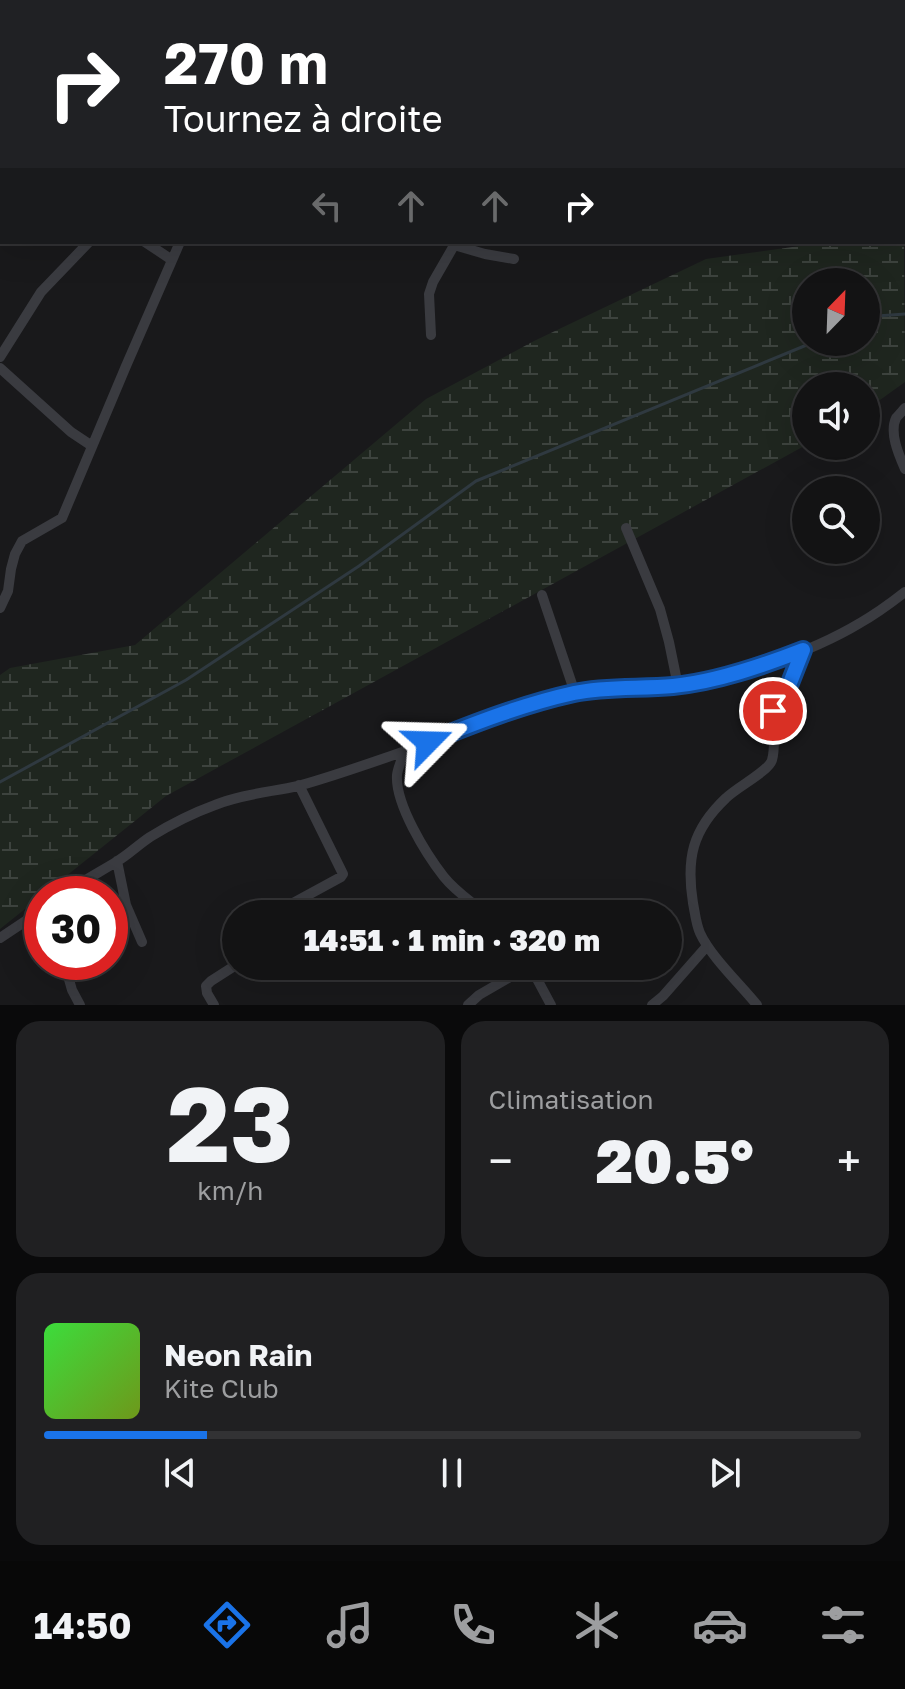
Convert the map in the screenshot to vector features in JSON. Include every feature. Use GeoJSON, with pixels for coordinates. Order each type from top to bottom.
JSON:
{"type":"FeatureCollection","features":[{"type":"Feature","properties":{"kind":"street"},"geometry":{"type":"LineString","coordinates":[[0,357],[41,292],[87,244]]}},
{"type":"Feature","properties":{"kind":"street"},"geometry":{"type":"LineString","coordinates":[[148,244],[172,260]]}},
{"type":"Feature","properties":{"kind":"street"},"geometry":{"type":"LineString","coordinates":[[0,608],[8,591],[5,568],[22,541],[62,518],[179,244]]}},
{"type":"Feature","properties":{"kind":"street"},"geometry":{"type":"LineString","coordinates":[[431,335],[429,294],[455,244],[514,259]]}},
{"type":"Feature","properties":{"kind":"street"},"geometry":{"type":"LineString","coordinates":[[0,368],[71,432],[92,446]]}},
{"type":"Feature","properties":{"kind":"street"},"geometry":{"type":"LineString","coordinates":[[905,408],[896,417],[894,432],[898,454],[905,469]]}},
{"type":"Feature","properties":{"kind":"street"},"geometry":{"type":"LineString","coordinates":[[626,528],[660,609],[678,686]]}},
{"type":"Feature","properties":{"kind":"street"},"geometry":{"type":"LineString","coordinates":[[93,876],[149,838],[218,804],[299,785],[405,751],[496,715],[575,693],[678,686],[751,669],[803,650],[860,623],[905,592]]}},
{"type":"Feature","properties":{"kind":"street"},"geometry":{"type":"LineString","coordinates":[[542,595],[575,693]]}},
{"type":"Feature","properties":{"kind":"street"},"geometry":{"type":"LineString","coordinates":[[757,1005],[707,946],[698,930],[689,878],[692,850],[705,823],[724,799],[768,767],[773,759],[775,703],[790,683],[803,650]]}},
{"type":"Feature","properties":{"kind":"street"},"geometry":{"type":"LineString","coordinates":[[405,751],[397,776],[405,812],[444,877],[469,900]]}},
{"type":"Feature","properties":{"kind":"street"},"geometry":{"type":"LineString","coordinates":[[299,785],[343,874],[299,900]]}},
{"type":"Feature","properties":{"kind":"street"},"geometry":{"type":"LineString","coordinates":[[117,861],[126,905],[142,942]]}},
{"type":"Feature","properties":{"kind":"street"},"geometry":{"type":"LineString","coordinates":[[0,938],[24,923]]}},
{"type":"Feature","properties":{"kind":"street"},"geometry":{"type":"LineString","coordinates":[[652,1005],[707,946]]}},
{"type":"Feature","properties":{"kind":"street"},"geometry":{"type":"LineString","coordinates":[[214,1005],[206,986],[222,974]]}},
{"type":"Feature","properties":{"kind":"street"},"geometry":{"type":"LineString","coordinates":[[69,980],[80,1005]]}},
{"type":"Feature","properties":{"kind":"street"},"geometry":{"type":"LineString","coordinates":[[468,1005],[506,980]]}},
{"type":"Feature","properties":{"kind":"street"},"geometry":{"type":"LineString","coordinates":[[537,980],[551,1005]]}},
{"type":"Feature","properties":{"kind":"green space"},"geometry":{"type":"Polygon","coordinates":[[[814,244],[904,244],[905,382],[880,400],[880,372],[792,372],[792,453],[166,796],[66,876],[24,876],[24,910],[0,929],[0,675],[10,668],[135,645],[426,399],[534,341],[706,259],[814,244]]]}},
{"type":"Feature","properties":{"kind":"waterway"},"geometry":{"type":"LineString","coordinates":[[880,316],[905,314]]}},
{"type":"Feature","properties":{"kind":"waterway"},"geometry":{"type":"LineString","coordinates":[[0,782],[186,680],[359,566],[476,481],[792,351]]}},
{"type":"Feature","properties":{"kind":"route"},"geometry":{"type":"LineString","coordinates":[[428,742],[496,715],[575,693],[678,686],[771,663],[803,650],[790,683],[779,696],[773,711]]}}]}
